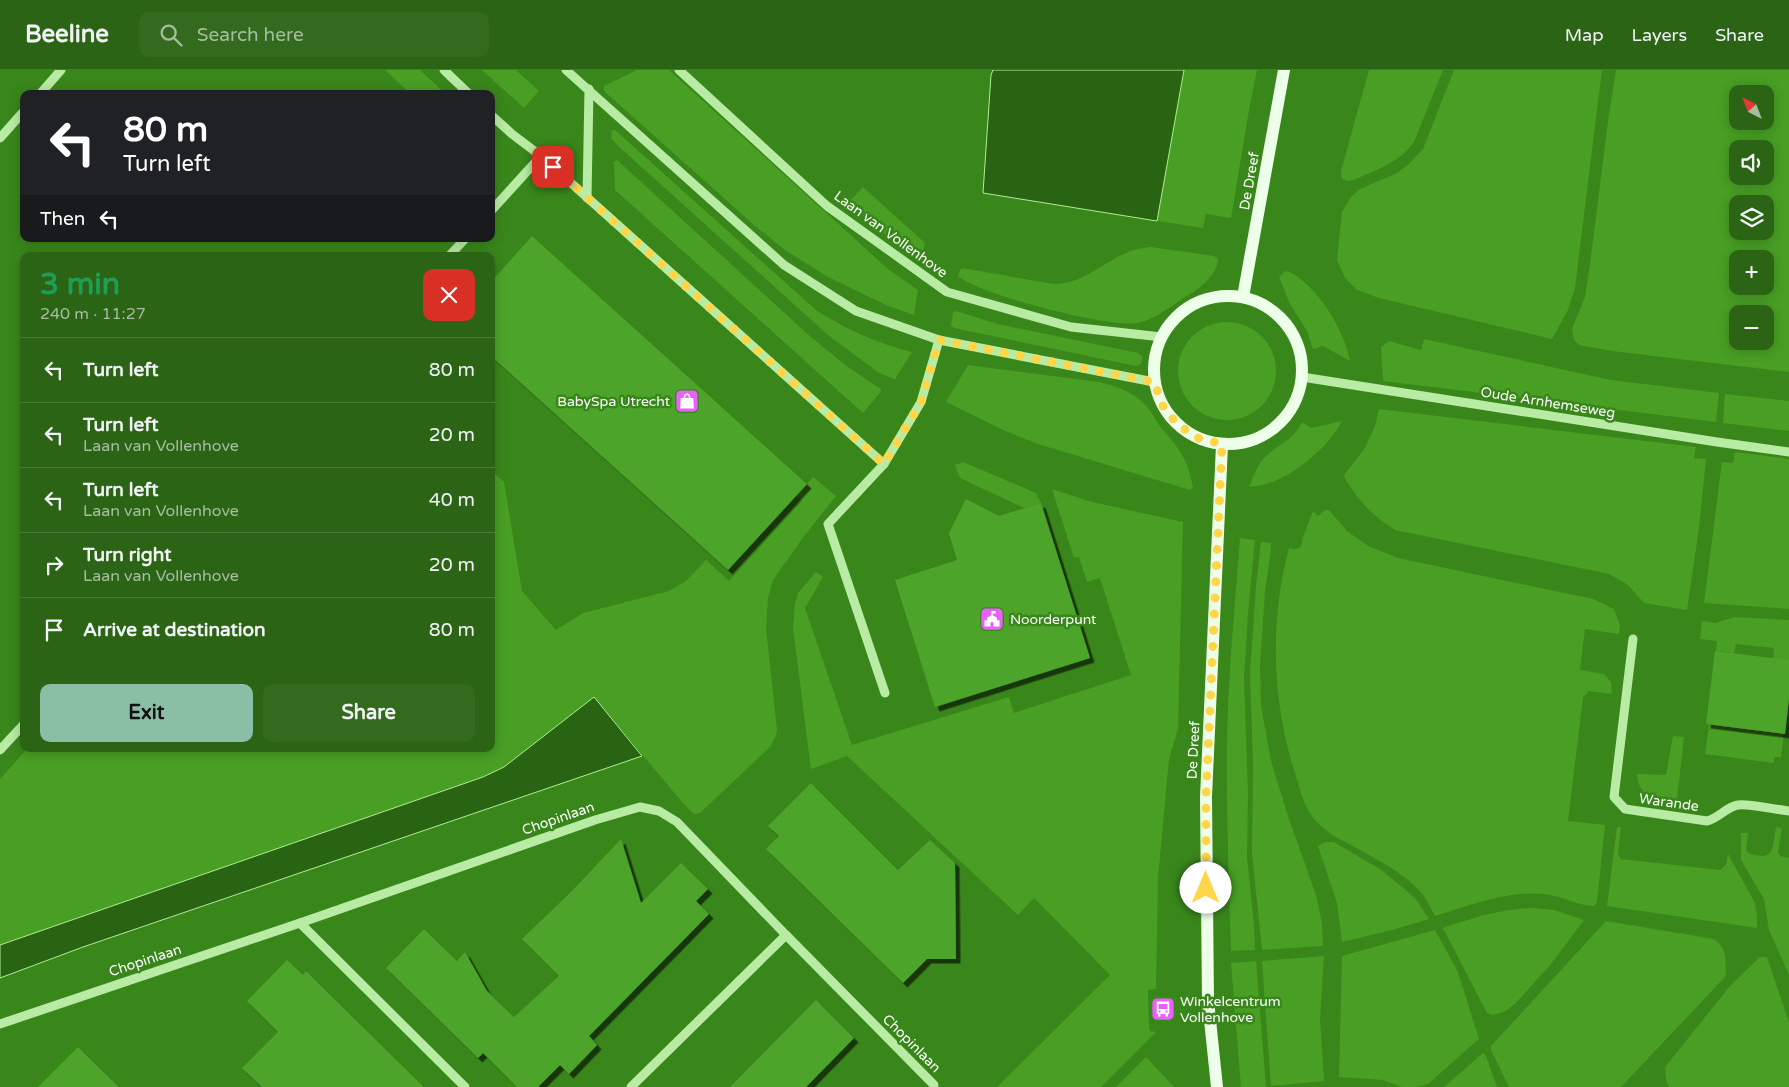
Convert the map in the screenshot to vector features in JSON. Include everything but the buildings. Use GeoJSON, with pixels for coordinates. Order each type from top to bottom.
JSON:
{"type":"FeatureCollection","features":[{"type":"Feature","properties":{"kind":"main road","name":"De Dreef"},"geometry":{"type":"LineString","coordinates":[[1243,297],[1284,70]]}},
{"type":"Feature","properties":{"kind":"main road"},"geometry":{"type":"LineString","coordinates":[[1218,296],[1243,297],[1264,304],[1281,318],[1294,336],[1301,354],[1302,377],[1300,391],[1293,408],[1272,431],[1248,442],[1222,444],[1198,438],[1177,424],[1163,406],[1154,382],[1154,362],[1162,337],[1174,320],[1194,304],[1218,296]]}},
{"type":"Feature","properties":{"kind":"main road","name":"De Dreef"},"geometry":{"type":"LineString","coordinates":[[1217,1087],[1208,1001],[1206,797],[1222,444]]}},
{"type":"Feature","properties":{"kind":"street"},"geometry":{"type":"LineString","coordinates":[[44,90],[62,70]]}},
{"type":"Feature","properties":{"kind":"street"},"geometry":{"type":"LineString","coordinates":[[444,70],[465,90]]}},
{"type":"Feature","properties":{"kind":"street"},"geometry":{"type":"LineString","coordinates":[[566,70],[784,265],[856,311],[939,340],[1154,382]]}},
{"type":"Feature","properties":{"kind":"street","name":"Laan van Vollenhove"},"geometry":{"type":"LineString","coordinates":[[679,70],[827,206],[947,292],[1071,327],[1162,337]]}},
{"type":"Feature","properties":{"kind":"street"},"geometry":{"type":"LineString","coordinates":[[587,198],[589,90]]}},
{"type":"Feature","properties":{"kind":"street"},"geometry":{"type":"LineString","coordinates":[[0,138],[20,116]]}},
{"type":"Feature","properties":{"kind":"street"},"geometry":{"type":"LineString","coordinates":[[495,119],[541,156],[884,464]]}},
{"type":"Feature","properties":{"kind":"street"},"geometry":{"type":"LineString","coordinates":[[495,206],[541,156]]}},
{"type":"Feature","properties":{"kind":"street"},"geometry":{"type":"LineString","coordinates":[[453,252],[462,242]]}},
{"type":"Feature","properties":{"kind":"street"},"geometry":{"type":"LineString","coordinates":[[885,693],[828,524],[884,464],[921,402],[939,340]]}},
{"type":"Feature","properties":{"kind":"street","name":"Oude Arnhemseweg"},"geometry":{"type":"LineString","coordinates":[[1302,377],[1789,452]]}},
{"type":"Feature","properties":{"kind":"street","name":"Warande"},"geometry":{"type":"LineString","coordinates":[[1633,639],[1614,797],[1619,803],[1625,809],[1707,822],[1717,818],[1727,809],[1739,804],[1789,811]]}},
{"type":"Feature","properties":{"kind":"street"},"geometry":{"type":"LineString","coordinates":[[0,750],[20,728]]}},
{"type":"Feature","properties":{"kind":"street","name":"Chopinlaan"},"geometry":{"type":"LineString","coordinates":[[0,1024],[300,923],[595,820],[640,807],[659,811],[677,822],[934,1085]]}},
{"type":"Feature","properties":{"kind":"street"},"geometry":{"type":"LineString","coordinates":[[300,923],[465,1087]]}},
{"type":"Feature","properties":{"kind":"street"},"geometry":{"type":"LineString","coordinates":[[631,1087],[786,935]]}},
{"type":"Feature","properties":{"kind":"shaded area"},"geometry":{"type":"Polygon","coordinates":[[[385,70],[420,70],[442,90],[407,90],[385,70]]]}},
{"type":"Feature","properties":{"kind":"shaded area"},"geometry":{"type":"Polygon","coordinates":[[[482,70],[516,70],[539,91],[524,108],[482,70]]]}},
{"type":"Feature","properties":{"kind":"shaded area"},"geometry":{"type":"Polygon","coordinates":[[[637,70],[669,70],[888,269],[918,290],[914,315],[888,306],[828,277],[785,250],[754,225],[604,91],[604,86],[637,70]]]}},
{"type":"Feature","properties":{"kind":"shaded area"},"geometry":{"type":"Polygon","coordinates":[[[993,70],[1184,70],[1157,221],[983,193],[991,75],[993,70]]]}},
{"type":"Feature","properties":{"kind":"shaded area"},"geometry":{"type":"Polygon","coordinates":[[[1184,70],[1257,70],[1231,218],[1206,214],[1203,228],[1157,221],[1184,70]]]}},
{"type":"Feature","properties":{"kind":"shaded area"},"geometry":{"type":"Polygon","coordinates":[[[1369,70],[1443,70],[1414,142],[1402,155],[1387,165],[1348,181],[1342,179],[1341,171],[1369,70]]]}},
{"type":"Feature","properties":{"kind":"shaded area"},"geometry":{"type":"Polygon","coordinates":[[[1454,70],[1602,70],[1575,288],[1568,310],[1552,339],[1379,298],[1357,290],[1345,278],[1337,260],[1342,212],[1351,197],[1360,189],[1397,173],[1409,164],[1423,149],[1454,70]]]}},
{"type":"Feature","properties":{"kind":"shaded area"},"geometry":{"type":"Polygon","coordinates":[[[1616,70],[1789,70],[1789,372],[1612,351],[1579,345],[1574,340],[1572,329],[1585,297],[1616,70]]]}},
{"type":"Feature","properties":{"kind":"shaded area"},"geometry":{"type":"Polygon","coordinates":[[[612,130],[615,130],[816,310],[839,324],[863,335],[912,352],[895,379],[879,373],[828,335],[617,145],[611,138],[612,130]]]}},
{"type":"Feature","properties":{"kind":"shaded area"},"geometry":{"type":"Polygon","coordinates":[[[617,160],[812,338],[848,367],[882,390],[863,413],[615,190],[614,162],[617,160]]]}},
{"type":"Feature","properties":{"kind":"shaded area"},"geometry":{"type":"Polygon","coordinates":[[[863,187],[925,243],[922,259],[887,236],[848,203],[863,187]]]}},
{"type":"Feature","properties":{"kind":"shaded area"},"geometry":{"type":"Polygon","coordinates":[[[1151,247],[1214,256],[1218,259],[1215,269],[1204,284],[1159,315],[1137,323],[1100,320],[1044,308],[990,292],[958,276],[962,268],[1059,284],[1090,274],[1128,252],[1151,247]]]}},
{"type":"Feature","properties":{"kind":"shaded area"},"geometry":{"type":"Polygon","coordinates":[[[1288,271],[1309,286],[1328,309],[1342,335],[1350,361],[1323,346],[1313,349],[1307,331],[1290,304],[1279,277],[1288,271]]]}},
{"type":"Feature","properties":{"kind":"shaded area"},"geometry":{"type":"Polygon","coordinates":[[[956,311],[998,324],[1138,353],[1143,357],[1141,364],[1136,366],[954,328],[951,326],[953,313],[956,311]]]}},
{"type":"Feature","properties":{"kind":"shaded area"},"geometry":{"type":"Polygon","coordinates":[[[1227,322],[1246,326],[1262,336],[1272,352],[1276,371],[1272,390],[1262,406],[1246,416],[1227,420],[1208,416],[1192,406],[1182,390],[1178,371],[1182,352],[1192,336],[1208,326],[1227,322]]]}},
{"type":"Feature","properties":{"kind":"shaded area"},"geometry":{"type":"Polygon","coordinates":[[[1424,339],[1611,380],[1719,393],[1716,422],[1383,381],[1381,347],[1389,341],[1421,350],[1424,339]]]}},
{"type":"Feature","properties":{"kind":"shaded area"},"geometry":{"type":"Polygon","coordinates":[[[968,365],[1099,382],[1126,391],[1144,403],[1177,447],[1188,468],[1193,488],[1190,490],[1038,444],[1003,430],[946,402],[968,365]]]}},
{"type":"Feature","properties":{"kind":"shaded area"},"geometry":{"type":"Polygon","coordinates":[[[1725,394],[1789,401],[1789,431],[1723,423],[1725,394]]]}},
{"type":"Feature","properties":{"kind":"shaded area"},"geometry":{"type":"Polygon","coordinates":[[[1379,409],[1696,447],[1694,458],[1706,459],[1699,528],[1687,610],[1644,603],[1628,585],[1609,574],[1395,530],[1361,502],[1344,475],[1365,448],[1375,426],[1379,409]]]}},
{"type":"Feature","properties":{"kind":"shaded area"},"geometry":{"type":"Polygon","coordinates":[[[1342,421],[1326,444],[1303,465],[1290,474],[1276,480],[1249,487],[1257,468],[1264,458],[1290,438],[1302,422],[1311,428],[1342,421]]]}},
{"type":"Feature","properties":{"kind":"shaded area"},"geometry":{"type":"Polygon","coordinates":[[[1735,452],[1789,459],[1789,609],[1704,603],[1722,462],[1733,463],[1735,452]]]}},
{"type":"Feature","properties":{"kind":"shaded area"},"geometry":{"type":"Polygon","coordinates":[[[963,462],[1036,493],[1041,503],[1024,508],[960,478],[955,465],[963,462]]]}},
{"type":"Feature","properties":{"kind":"shaded area"},"geometry":{"type":"Polygon","coordinates":[[[495,474],[504,482],[522,591],[556,630],[583,613],[669,591],[686,581],[706,560],[729,581],[802,501],[796,496],[813,477],[836,496],[773,580],[768,598],[766,628],[777,729],[776,735],[770,747],[700,813],[694,814],[682,802],[594,697],[504,767],[483,777],[0,945],[0,779],[24,752],[495,752],[495,474]]]}},
{"type":"Feature","properties":{"kind":"shaded area"},"geometry":{"type":"Polygon","coordinates":[[[1052,489],[1092,502],[1183,522],[1178,729],[1169,759],[1158,878],[1156,989],[1148,990],[1149,1028],[1150,1031],[1156,1032],[1101,1087],[997,1087],[1110,975],[1034,898],[1018,915],[847,756],[811,769],[793,628],[795,604],[798,593],[816,572],[823,577],[805,608],[852,745],[1009,697],[1014,713],[1131,675],[1100,578],[1087,582],[1079,557],[1074,558],[1052,489]]]}},
{"type":"Feature","properties":{"kind":"shaded area"},"geometry":{"type":"Polygon","coordinates":[[[1325,510],[1329,510],[1347,531],[1368,546],[1398,558],[1593,599],[1614,609],[1620,625],[1619,634],[1585,629],[1580,670],[1604,674],[1611,682],[1612,694],[1589,691],[1583,697],[1568,821],[1605,825],[1597,902],[1594,906],[1535,893],[1491,899],[1435,916],[1424,896],[1409,880],[1336,837],[1314,819],[1303,800],[1298,785],[1282,720],[1278,692],[1276,634],[1278,605],[1289,548],[1296,549],[1301,547],[1313,511],[1318,516],[1325,510]]]}},
{"type":"Feature","properties":{"kind":"shaded area"},"geometry":{"type":"Polygon","coordinates":[[[1240,538],[1255,540],[1244,678],[1248,795],[1247,858],[1255,950],[1231,951],[1227,742],[1230,666],[1240,538]]]}},
{"type":"Feature","properties":{"kind":"shaded area"},"geometry":{"type":"Polygon","coordinates":[[[1261,542],[1271,543],[1271,549],[1265,591],[1260,666],[1261,705],[1271,761],[1316,895],[1322,923],[1323,946],[1262,950],[1252,853],[1253,763],[1250,673],[1261,542]]]}},
{"type":"Feature","properties":{"kind":"shaded area"},"geometry":{"type":"Polygon","coordinates":[[[1735,617],[1789,620],[1789,661],[1773,659],[1774,648],[1736,644],[1734,653],[1716,651],[1717,641],[1700,639],[1702,621],[1715,623],[1735,617]]]}},
{"type":"Feature","properties":{"kind":"shaded area"},"geometry":{"type":"Polygon","coordinates":[[[594,697],[642,756],[83,947],[0,978],[0,945],[483,777],[504,767],[594,697]]]}},
{"type":"Feature","properties":{"kind":"shaded area"},"geometry":{"type":"Polygon","coordinates":[[[1709,725],[1784,734],[1781,757],[1774,757],[1774,763],[1705,754],[1709,725]]]}},
{"type":"Feature","properties":{"kind":"shaded area"},"geometry":{"type":"Polygon","coordinates":[[[1673,736],[1684,737],[1677,799],[1650,796],[1641,789],[1637,774],[1666,775],[1673,736]]]}},
{"type":"Feature","properties":{"kind":"shaded area"},"geometry":{"type":"Polygon","coordinates":[[[1617,827],[1621,827],[1618,854],[1621,859],[1720,870],[1726,865],[1728,854],[1754,901],[1757,914],[1757,928],[1607,906],[1617,827]]]}},
{"type":"Feature","properties":{"kind":"shaded area"},"geometry":{"type":"Polygon","coordinates":[[[1776,827],[1782,828],[1778,852],[1780,856],[1789,858],[1789,975],[1769,930],[1764,899],[1741,860],[1741,833],[1748,833],[1746,850],[1748,853],[1763,856],[1771,852],[1776,827]]]}},
{"type":"Feature","properties":{"kind":"shaded area"},"geometry":{"type":"Polygon","coordinates":[[[1326,842],[1334,842],[1383,871],[1416,899],[1429,919],[1342,942],[1337,903],[1318,846],[1326,842]]]}},
{"type":"Feature","properties":{"kind":"shaded area"},"geometry":{"type":"Polygon","coordinates":[[[1533,908],[1554,910],[1584,920],[1551,964],[1516,1003],[1506,1011],[1493,1015],[1487,1013],[1443,928],[1487,915],[1533,908]]]}},
{"type":"Feature","properties":{"kind":"shaded area"},"geometry":{"type":"Polygon","coordinates":[[[1606,921],[1714,939],[1724,951],[1726,976],[1621,1087],[1509,1087],[1491,1050],[1491,1046],[1606,921]]]}},
{"type":"Feature","properties":{"kind":"shaded area"},"geometry":{"type":"Polygon","coordinates":[[[1435,930],[1458,972],[1479,1039],[1428,1084],[1416,1087],[1402,1087],[1383,1080],[1339,1077],[1342,956],[1435,930]]]}},
{"type":"Feature","properties":{"kind":"shaded area"},"geometry":{"type":"Polygon","coordinates":[[[1324,956],[1320,1019],[1324,1081],[1271,1086],[1262,961],[1324,956]]]}},
{"type":"Feature","properties":{"kind":"shaded area"},"geometry":{"type":"Polygon","coordinates":[[[1760,957],[1767,957],[1789,1022],[1789,1087],[1669,1087],[1666,1080],[1665,1067],[1730,986],[1760,957]]]}},
{"type":"Feature","properties":{"kind":"shaded area"},"geometry":{"type":"Polygon","coordinates":[[[1256,961],[1266,1087],[1241,1087],[1231,963],[1256,961]]]}},
{"type":"Feature","properties":{"kind":"shaded area"},"geometry":{"type":"Polygon","coordinates":[[[1483,1053],[1486,1056],[1497,1087],[1444,1087],[1483,1053]]]}},
{"type":"Feature","properties":{"kind":"shaded area"},"geometry":{"type":"Polygon","coordinates":[[[1146,1057],[1174,1087],[1116,1087],[1146,1057]]]}},
{"type":"Feature","properties":{"kind":"place","name":"BabySpa Utrecht"},"geometry":{"type":"Point","coordinates":[687,401]}},
{"type":"Feature","properties":{"kind":"place","name":"Noorderpunt"},"geometry":{"type":"Point","coordinates":[992,619]}},
{"type":"Feature","properties":{"kind":"place","name":"Winkelcentrum Vollenhove"},"geometry":{"type":"Point","coordinates":[1163,1009]}},
{"type":"Feature","properties":{"kind":"route"},"geometry":{"type":"LineString","coordinates":[[553,167],[884,464],[921,402],[939,340],[1154,382],[1163,406],[1177,424],[1198,438],[1222,444],[1206,797],[1206,888]]}}]}
